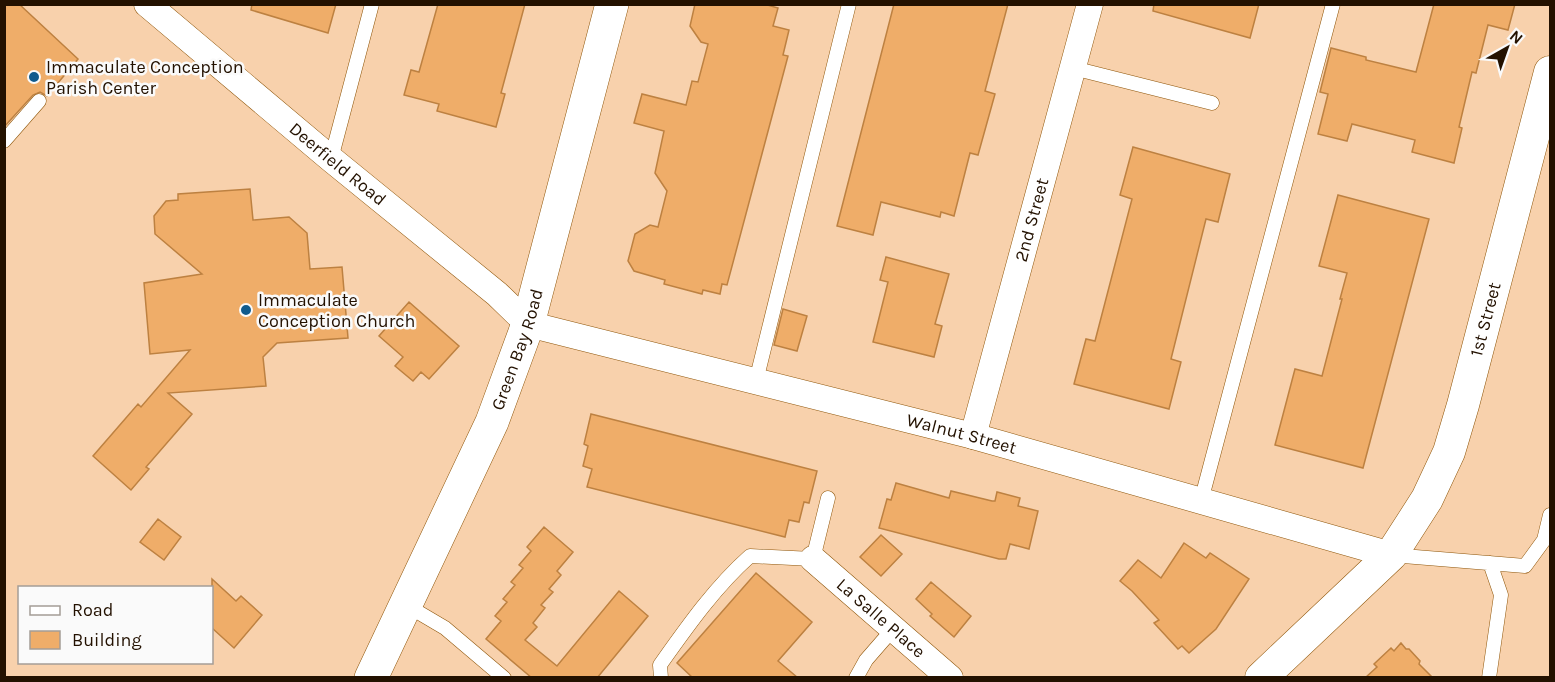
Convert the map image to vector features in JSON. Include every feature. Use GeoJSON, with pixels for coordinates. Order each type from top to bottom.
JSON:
{"type":"FeatureCollection","features":[{"type":"Feature","properties":{"kind":"main road","name":"Green Bay Road"},"geometry":{"type":"LineString","coordinates":[[371,678],[492,422],[528,324],[612,4]]}},
{"type":"Feature","properties":{"kind":"street","name":"Deerfield Road"},"geometry":{"type":"LineString","coordinates":[[147,4],[331,159],[497,294],[528,324]]}},
{"type":"Feature","properties":{"kind":"street","name":"2nd Street"},"geometry":{"type":"LineString","coordinates":[[973,436],[1090,4]]}},
{"type":"Feature","properties":{"kind":"street","name":"1st Street"},"geometry":{"type":"LineString","coordinates":[[1261,678],[1391,555],[1427,499],[1449,452],[1466,394],[1546,108],[1551,72]]}},
{"type":"Feature","properties":{"kind":"street","name":"Walnut Street"},"geometry":{"type":"LineString","coordinates":[[528,324],[973,436],[1391,555]]}},
{"type":"Feature","properties":{"kind":"street","name":"La Salle Place"},"geometry":{"type":"LineString","coordinates":[[813,559],[950,678]]}},
{"type":"Feature","properties":{"kind":"lane"},"geometry":{"type":"LineString","coordinates":[[331,159],[372,4]]}},
{"type":"Feature","properties":{"kind":"lane"},"geometry":{"type":"LineString","coordinates":[[756,381],[849,4]]}},
{"type":"Feature","properties":{"kind":"lane"},"geometry":{"type":"LineString","coordinates":[[1201,501],[1333,4]]}},
{"type":"Feature","properties":{"kind":"lane"},"geometry":{"type":"LineString","coordinates":[[1073,69],[1212,103]]}},
{"type":"Feature","properties":{"kind":"lane"},"geometry":{"type":"LineString","coordinates":[[4,141],[39,101]]}},
{"type":"Feature","properties":{"kind":"lane"},"geometry":{"type":"LineString","coordinates":[[661,678],[660,665],[680,636],[735,569],[750,556],[813,559],[828,498]]}},
{"type":"Feature","properties":{"kind":"lane"},"geometry":{"type":"LineString","coordinates":[[1391,555],[1525,566],[1544,540],[1551,515]]}},
{"type":"Feature","properties":{"kind":"lane"},"geometry":{"type":"LineString","coordinates":[[1490,563],[1501,595],[1490,678]]}},
{"type":"Feature","properties":{"kind":"lane"},"geometry":{"type":"LineString","coordinates":[[406,604],[444,627],[504,678]]}},
{"type":"Feature","properties":{"kind":"lane"},"geometry":{"type":"LineString","coordinates":[[856,678],[866,660],[893,628]]}},
{"type":"Feature","properties":{"kind":"building","name":"Immaculate Conception Parish Center"},"geometry":{"type":"Polygon","coordinates":[[[4,4],[19,4],[78,59],[47,96],[40,92],[33,95],[4,127],[4,4]]]}},
{"type":"Feature","properties":{"kind":"building"},"geometry":{"type":"Polygon","coordinates":[[[252,4],[336,4],[328,33],[251,10],[252,4]]]}},
{"type":"Feature","properties":{"kind":"building"},"geometry":{"type":"Polygon","coordinates":[[[438,4],[525,4],[501,93],[505,94],[496,127],[437,111],[439,104],[404,95],[411,70],[419,72],[438,4]]]}},
{"type":"Feature","properties":{"kind":"building"},"geometry":{"type":"Polygon","coordinates":[[[695,4],[764,4],[778,8],[773,26],[789,30],[783,55],[788,56],[727,285],[722,284],[720,294],[703,290],[702,294],[664,284],[665,280],[634,271],[628,261],[635,234],[650,225],[658,227],[667,191],[655,173],[664,131],[634,123],[642,94],[686,105],[692,81],[698,82],[708,44],[701,42],[690,26],[695,4]]]}},
{"type":"Feature","properties":{"kind":"building"},"geometry":{"type":"Polygon","coordinates":[[[894,4],[1008,4],[985,91],[995,94],[978,155],[970,153],[954,216],[941,212],[940,217],[881,202],[873,235],[837,226],[894,4]]]}},
{"type":"Feature","properties":{"kind":"building"},"geometry":{"type":"Polygon","coordinates":[[[1154,4],[1259,4],[1250,38],[1153,11],[1154,4]]]}},
{"type":"Feature","properties":{"kind":"building"},"geometry":{"type":"Polygon","coordinates":[[[1434,4],[1515,4],[1508,30],[1488,25],[1476,73],[1472,72],[1459,127],[1462,128],[1454,163],[1412,152],[1415,140],[1352,124],[1347,141],[1318,134],[1328,94],[1320,92],[1331,48],[1366,57],[1366,60],[1416,72],[1434,4]]]}},
{"type":"Feature","properties":{"kind":"building"},"geometry":{"type":"Polygon","coordinates":[[[1133,147],[1230,174],[1218,222],[1206,219],[1171,359],[1181,362],[1169,409],[1074,384],[1086,339],[1095,341],[1132,199],[1120,195],[1133,147]]]}},
{"type":"Feature","properties":{"kind":"building","name":"Immaculate Conception Church"},"geometry":{"type":"Polygon","coordinates":[[[250,189],[253,220],[289,217],[307,233],[310,269],[342,267],[348,338],[277,343],[263,357],[266,386],[168,393],[192,414],[146,467],[149,469],[131,490],[93,456],[138,404],[141,407],[190,350],[150,354],[144,283],[202,274],[155,234],[154,216],[166,201],[178,200],[178,194],[250,189]]]}},
{"type":"Feature","properties":{"kind":"building"},"geometry":{"type":"Polygon","coordinates":[[[1338,195],[1429,219],[1363,468],[1275,445],[1295,369],[1322,376],[1342,299],[1340,299],[1347,273],[1319,266],[1338,195]]]}},
{"type":"Feature","properties":{"kind":"building"},"geometry":{"type":"Polygon","coordinates":[[[886,257],[949,274],[935,324],[942,326],[934,357],[873,342],[888,282],[880,280],[886,257]]]}},
{"type":"Feature","properties":{"kind":"building"},"geometry":{"type":"Polygon","coordinates":[[[409,302],[459,346],[429,379],[421,372],[413,381],[395,366],[403,357],[379,336],[409,302]]]}},
{"type":"Feature","properties":{"kind":"building"},"geometry":{"type":"Polygon","coordinates":[[[783,309],[807,316],[797,351],[774,345],[783,309]]]}},
{"type":"Feature","properties":{"kind":"building"},"geometry":{"type":"Polygon","coordinates":[[[591,414],[817,471],[809,503],[804,502],[799,522],[789,520],[785,537],[587,487],[592,469],[583,466],[588,446],[584,444],[591,414]]]}},
{"type":"Feature","properties":{"kind":"building"},"geometry":{"type":"Polygon","coordinates":[[[896,483],[949,498],[951,491],[992,501],[995,501],[997,492],[1020,498],[1018,506],[1038,511],[1029,549],[1010,544],[1006,559],[999,559],[879,528],[887,499],[891,500],[896,483]]]}},
{"type":"Feature","properties":{"kind":"building"},"geometry":{"type":"Polygon","coordinates":[[[158,519],[181,537],[164,560],[140,542],[158,519]]]}},
{"type":"Feature","properties":{"kind":"building"},"geometry":{"type":"Polygon","coordinates":[[[544,527],[573,552],[557,571],[561,575],[549,589],[553,592],[541,605],[545,608],[533,623],[537,627],[525,640],[557,666],[619,591],[648,616],[597,678],[532,678],[486,639],[501,621],[495,616],[507,602],[503,599],[515,585],[511,582],[523,568],[519,565],[531,551],[527,547],[544,527]]]}},
{"type":"Feature","properties":{"kind":"building"},"geometry":{"type":"Polygon","coordinates":[[[881,535],[902,554],[881,576],[860,557],[881,535]]]}},
{"type":"Feature","properties":{"kind":"building"},"geometry":{"type":"Polygon","coordinates":[[[1184,543],[1206,558],[1210,553],[1249,579],[1216,629],[1189,653],[1182,646],[1178,649],[1154,623],[1159,620],[1120,581],[1138,560],[1161,578],[1184,543]]]}},
{"type":"Feature","properties":{"kind":"building"},"geometry":{"type":"Polygon","coordinates":[[[756,573],[812,622],[778,661],[798,678],[693,678],[677,663],[756,573]]]}},
{"type":"Feature","properties":{"kind":"building"},"geometry":{"type":"Polygon","coordinates":[[[212,579],[236,601],[241,596],[262,615],[234,648],[213,629],[212,579]]]}},
{"type":"Feature","properties":{"kind":"building"},"geometry":{"type":"Polygon","coordinates":[[[931,582],[971,616],[954,637],[930,616],[932,614],[916,599],[931,582]]]}},
{"type":"Feature","properties":{"kind":"building"},"geometry":{"type":"Polygon","coordinates":[[[1401,643],[1420,661],[1419,664],[1433,678],[1365,678],[1377,667],[1374,664],[1391,648],[1394,651],[1401,643]]]}},
{"type":"Feature","properties":{"kind":"place","name":"Immaculate Conception Parish Center"},"geometry":{"type":"Point","coordinates":[34,77]}},
{"type":"Feature","properties":{"kind":"place","name":"Immaculate Conception Church"},"geometry":{"type":"Point","coordinates":[246,310]}}]}
